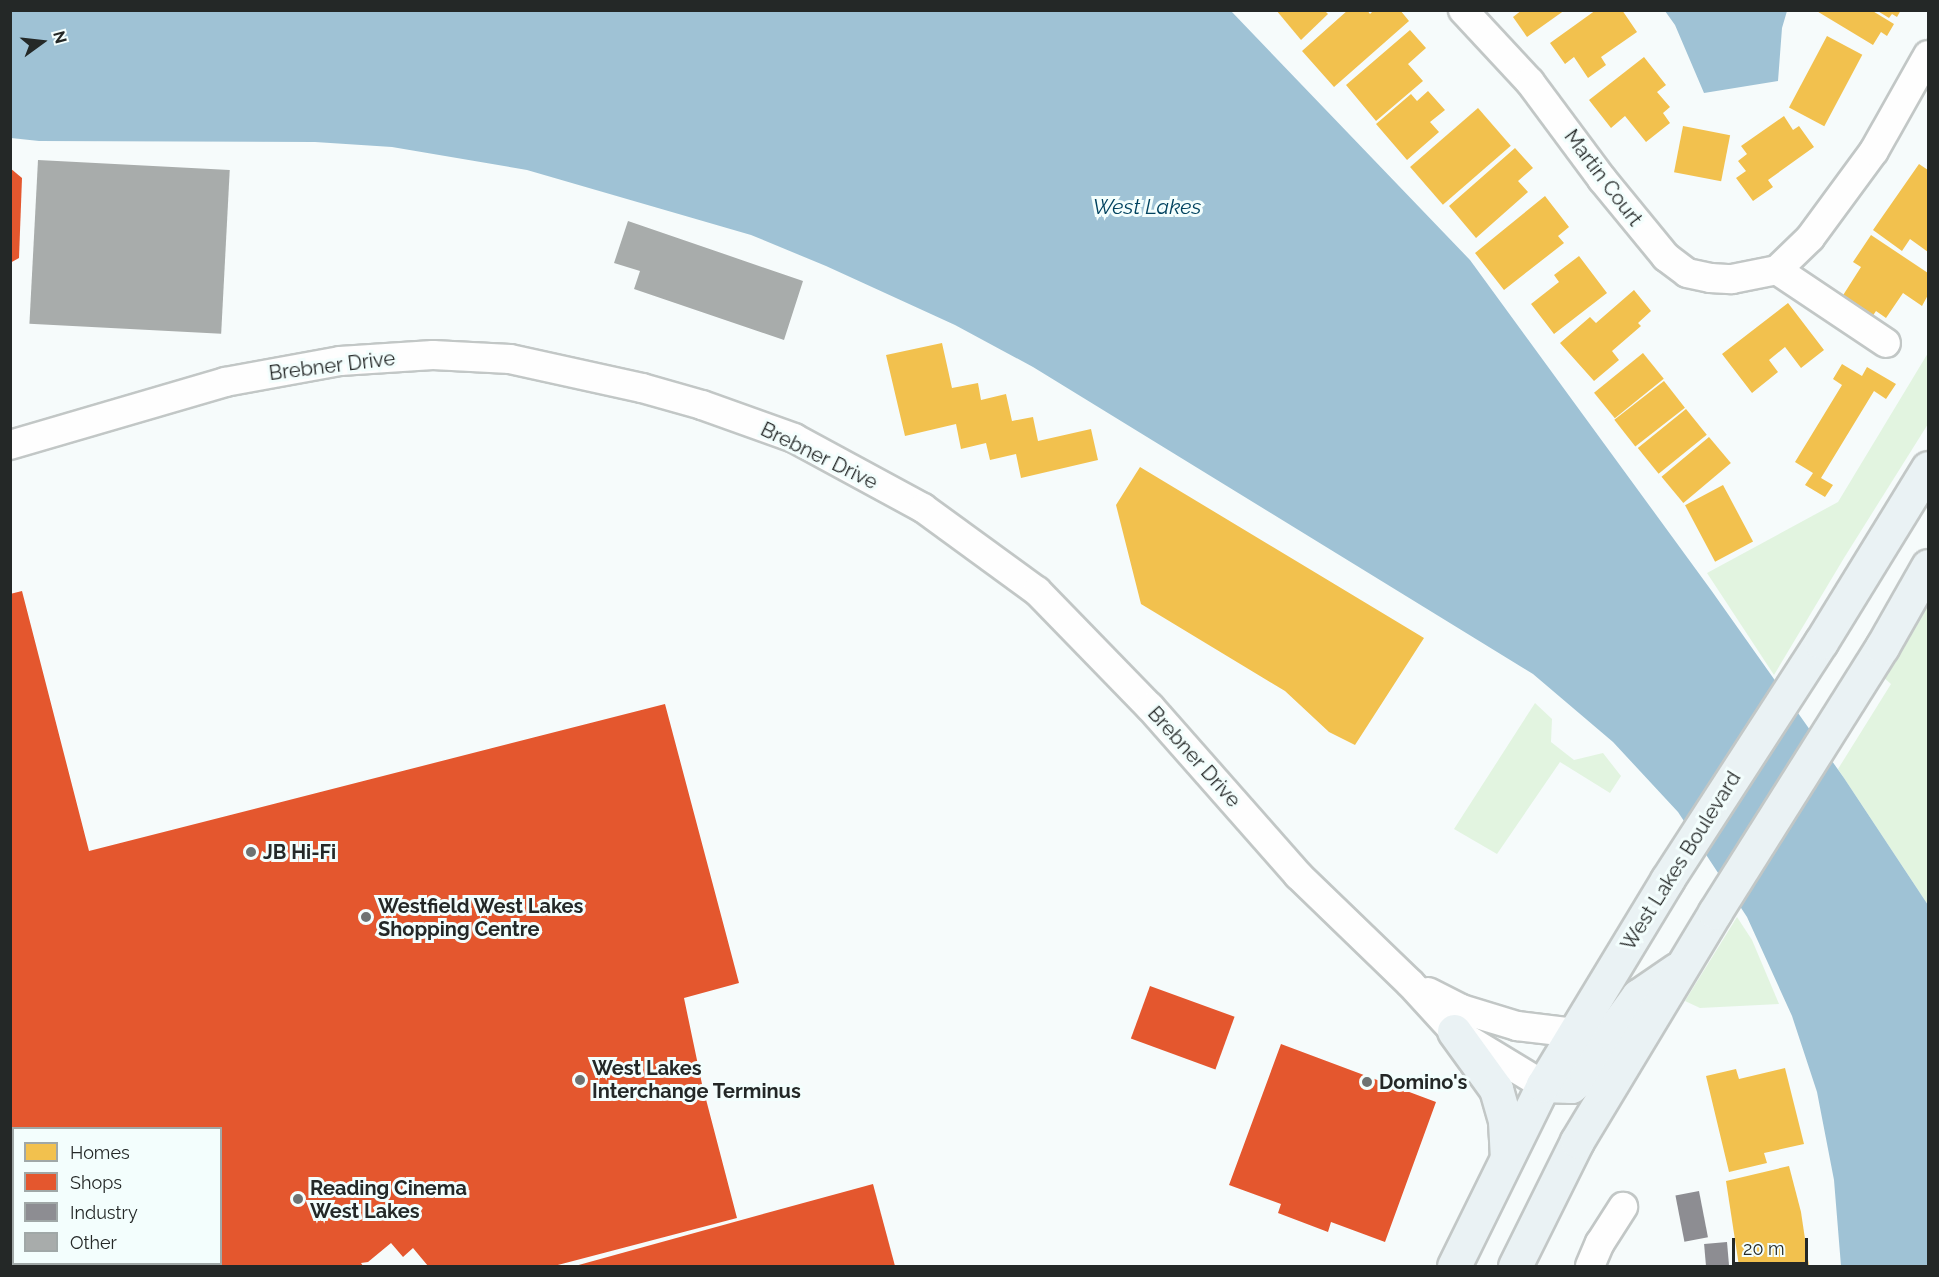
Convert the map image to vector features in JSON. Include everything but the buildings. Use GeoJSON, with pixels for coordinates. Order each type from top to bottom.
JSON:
{"type":"FeatureCollection","features":[{"type":"Feature","properties":{"kind":"main road","name":"West Lakes Boulevard"},"geometry":{"type":"LineString","coordinates":[[1454,1266],[1543,1085],[1668,880],[1821,642],[1929,468]]}},
{"type":"Feature","properties":{"kind":"main road"},"geometry":{"type":"LineString","coordinates":[[1515,1266],[1577,1141],[1715,912],[1848,703],[1929,566]]}},
{"type":"Feature","properties":{"kind":"main road"},"geometry":{"type":"LineString","coordinates":[[1543,1085],[1571,1086],[1587,1073],[1611,1033],[1638,996],[1684,965]]}},
{"type":"Feature","properties":{"kind":"main road"},"geometry":{"type":"LineString","coordinates":[[1454,1030],[1496,1089],[1505,1121],[1507,1155]]}},
{"type":"Feature","properties":{"kind":"street","name":"Martin Court"},"geometry":{"type":"LineString","coordinates":[[1463,10],[1530,82],[1609,188],[1666,257],[1687,273],[1710,278],[1732,279],[1777,270]]}},
{"type":"Feature","properties":{"kind":"street"},"geometry":{"type":"LineString","coordinates":[[1886,343],[1777,270],[1810,238],[1874,151],[1929,55]]}},
{"type":"Feature","properties":{"kind":"street","name":"Brebner Drive"},"geometry":{"type":"LineString","coordinates":[[10,444],[225,382],[340,361],[433,355],[510,359],[642,388],[702,405],[794,438],[923,508],[1037,591],[1150,707],[1298,875],[1410,983],[1454,1030],[1543,1085]]}},
{"type":"Feature","properties":{"kind":"street","name":"Brebner Drive"},"geometry":{"type":"LineString","coordinates":[[1410,983],[1461,1009],[1517,1026],[1575,1033]]}},
{"type":"Feature","properties":{"kind":"street"},"geometry":{"type":"LineString","coordinates":[[1590,1266],[1600,1243],[1623,1207]]}},
{"type":"Feature","properties":{"kind":"green space"},"geometry":{"type":"Polygon","coordinates":[[[1928,353],[1928,424],[1774,675],[1707,573],[1838,502],[1928,353]]]}},
{"type":"Feature","properties":{"kind":"green space"},"geometry":{"type":"Polygon","coordinates":[[[1928,604],[1928,905],[1838,769],[1891,684],[1883,677],[1928,604]]]}},
{"type":"Feature","properties":{"kind":"green space"},"geometry":{"type":"Polygon","coordinates":[[[1535,703],[1552,719],[1551,742],[1574,760],[1603,753],[1621,776],[1610,793],[1560,762],[1497,854],[1454,829],[1535,703]]]}},
{"type":"Feature","properties":{"kind":"green space"},"geometry":{"type":"Polygon","coordinates":[[[1737,917],[1752,940],[1779,1004],[1700,1008],[1685,1001],[1737,917]]]}},
{"type":"Feature","properties":{"kind":"water","name":"West Lakes"},"geometry":{"type":"Polygon","coordinates":[[[11,11],[1231,11],[1470,260],[1711,590],[1844,778],[1928,905],[1928,1266],[1841,1266],[1834,1180],[1817,1092],[1792,1016],[1747,917],[1678,812],[1613,742],[1533,674],[1033,367],[955,325],[826,266],[751,235],[527,170],[392,147],[315,142],[39,141],[11,138],[11,11]]]}},
{"type":"Feature","properties":{"kind":"water"},"geometry":{"type":"Polygon","coordinates":[[[1665,11],[1787,11],[1782,28],[1778,81],[1704,93],[1675,25],[1665,11]]]}},
{"type":"Feature","properties":{"kind":"place","name":"JB Hi-Fi"},"geometry":{"type":"Point","coordinates":[251,852]}},
{"type":"Feature","properties":{"kind":"place","name":"Westfield West Lakes Shopping Centre"},"geometry":{"type":"Point","coordinates":[366,917]}},
{"type":"Feature","properties":{"kind":"place","name":"West Lakes Interchange Terminus"},"geometry":{"type":"Point","coordinates":[580,1080]}},
{"type":"Feature","properties":{"kind":"place","name":"Domino's"},"geometry":{"type":"Point","coordinates":[1367,1082]}},
{"type":"Feature","properties":{"kind":"place","name":"Reading Cinema West Lakes"},"geometry":{"type":"Point","coordinates":[298,1199]}}]}
